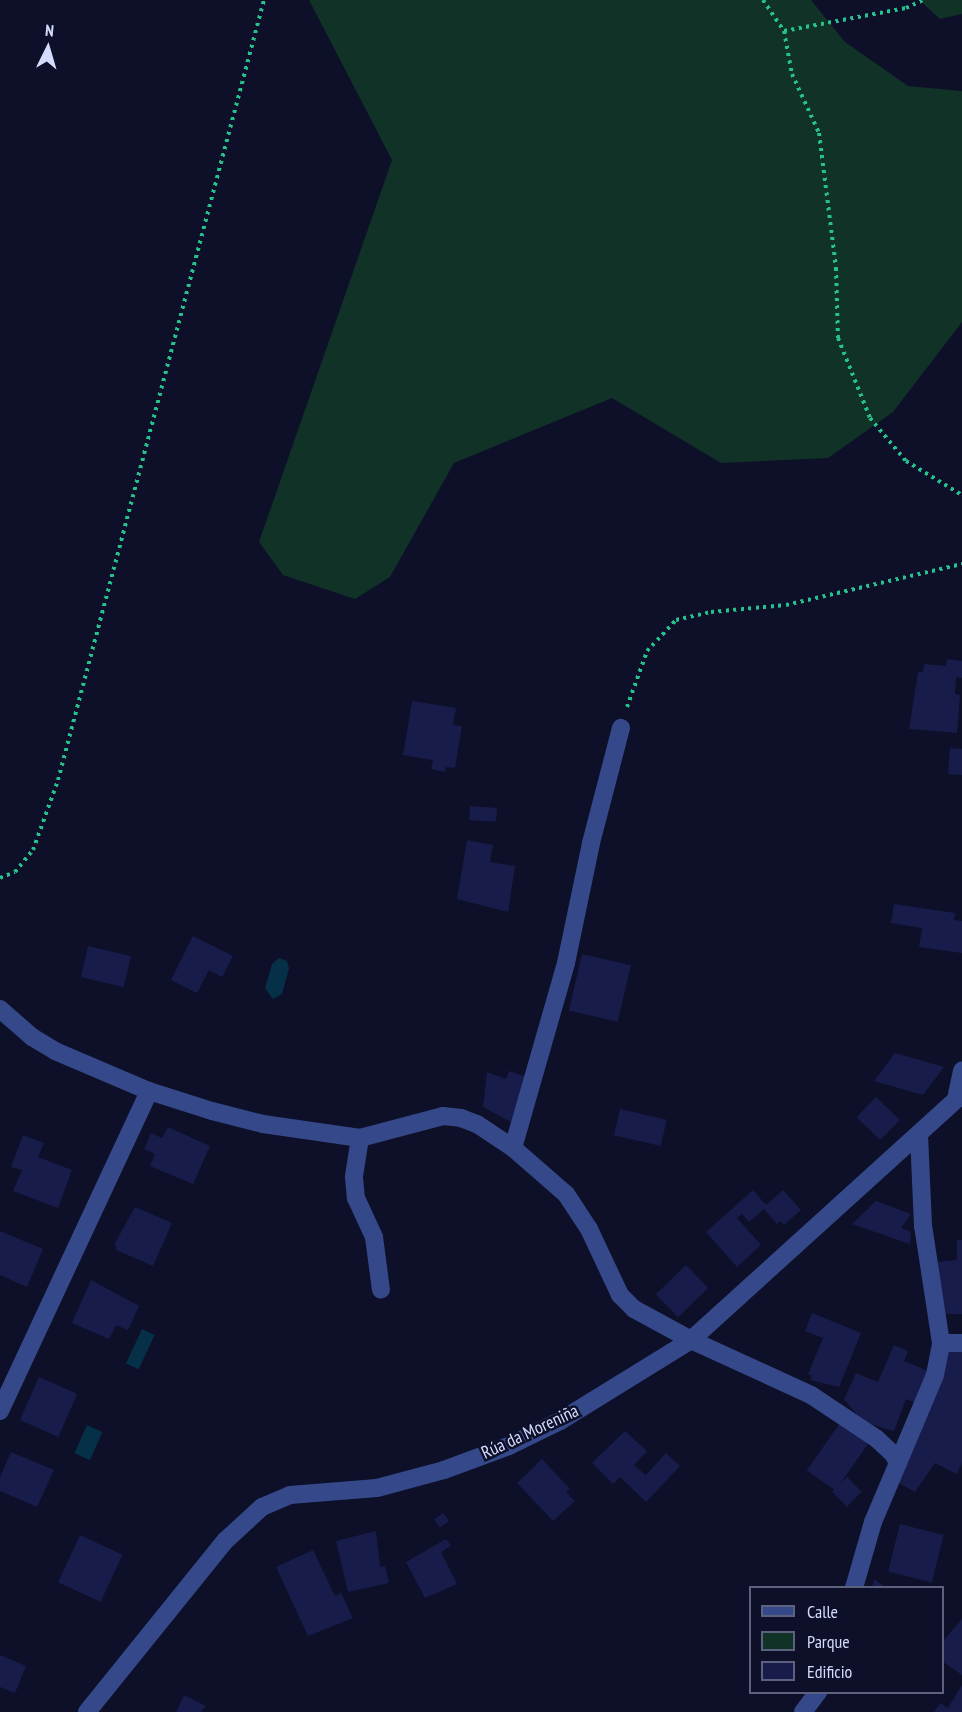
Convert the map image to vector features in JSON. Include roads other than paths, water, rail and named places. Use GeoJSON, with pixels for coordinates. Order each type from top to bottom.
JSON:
{"type":"FeatureCollection","features":[{"type":"Feature","properties":{"kind":"street"},"geometry":{"type":"LineString","coordinates":[[513,1148],[566,963],[591,843],[621,728]]}},
{"type":"Feature","properties":{"kind":"street"},"geometry":{"type":"LineString","coordinates":[[0,1009],[32,1037],[55,1051],[149,1090],[263,1124],[360,1138],[443,1116],[477,1124],[513,1148],[566,1194],[589,1229],[620,1295],[642,1314],[691,1340],[821,1401],[877,1439],[898,1463]]}},
{"type":"Feature","properties":{"kind":"street"},"geometry":{"type":"LineString","coordinates":[[959,1096],[962,1071]]}},
{"type":"Feature","properties":{"kind":"street"},"geometry":{"type":"LineString","coordinates":[[0,1411],[149,1090]]}},
{"type":"Feature","properties":{"kind":"street","name":"Rúa da Moreniña"},"geometry":{"type":"LineString","coordinates":[[87,1712],[226,1540],[262,1507],[290,1495],[377,1488],[509,1446],[560,1421],[691,1340],[959,1096]]}},
{"type":"Feature","properties":{"kind":"street"},"geometry":{"type":"LineString","coordinates":[[854,1586],[873,1522],[935,1376],[941,1343],[923,1226],[918,1134]]}},
{"type":"Feature","properties":{"kind":"street"},"geometry":{"type":"LineString","coordinates":[[360,1138],[354,1177],[356,1198],[374,1237],[381,1290]]}},
{"type":"Feature","properties":{"kind":"street"},"geometry":{"type":"LineString","coordinates":[[941,1343],[962,1343]]}},
{"type":"Feature","properties":{"kind":"street"},"geometry":{"type":"LineString","coordinates":[[803,1712],[816,1694]]}},
{"type":"Feature","properties":{"kind":"water"},"geometry":{"type":"Polygon","coordinates":[[[279,958],[287,961],[289,968],[282,994],[273,999],[265,988],[272,964],[279,958]]]}},
{"type":"Feature","properties":{"kind":"water"},"geometry":{"type":"Polygon","coordinates":[[[142,1329],[155,1335],[139,1369],[126,1363],[142,1329]]]}},
{"type":"Feature","properties":{"kind":"water"},"geometry":{"type":"Polygon","coordinates":[[[87,1425],[103,1432],[90,1460],[74,1453],[87,1425]]]}}]}
